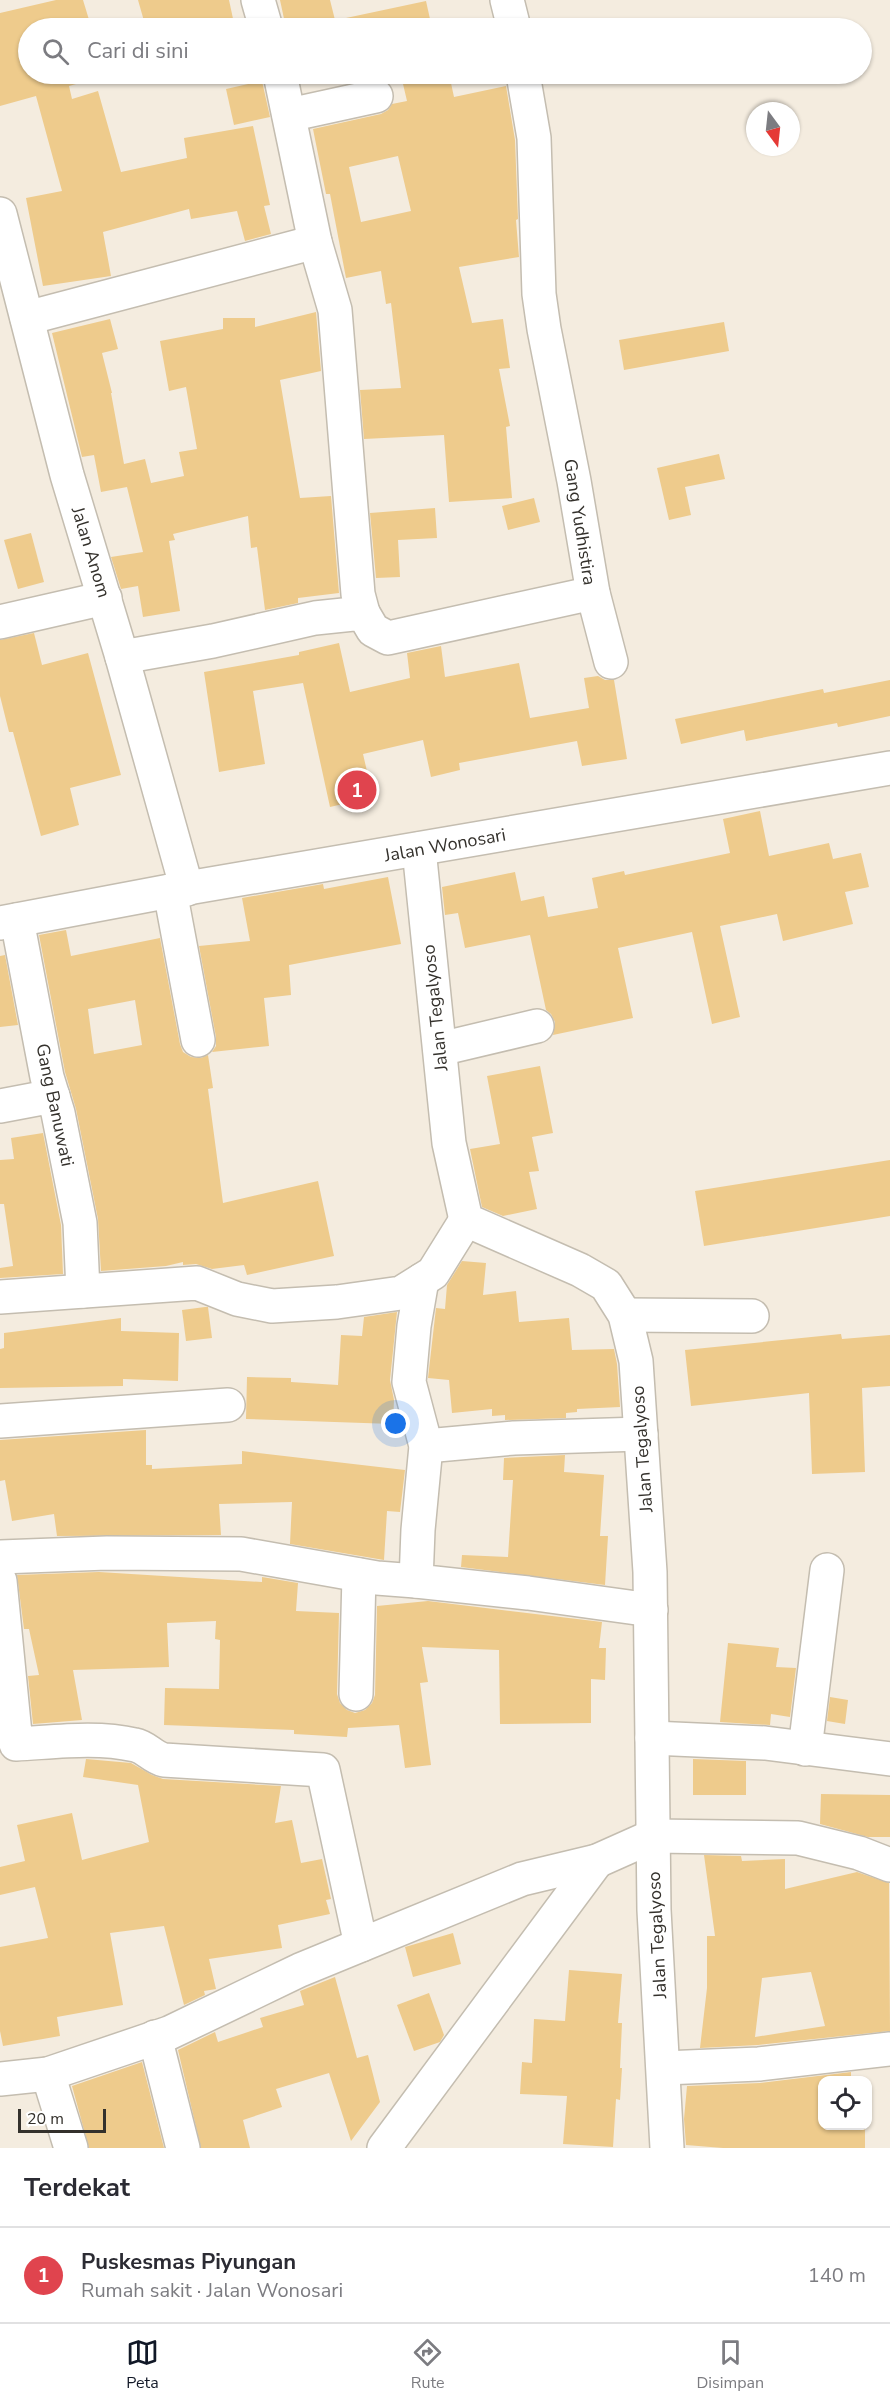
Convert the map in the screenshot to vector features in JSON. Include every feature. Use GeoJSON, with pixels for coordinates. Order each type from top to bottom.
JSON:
{"type":"FeatureCollection","features":[{"type":"Feature","properties":{"kind":"main road"},"geometry":{"type":"LineString","coordinates":[[258,0],[263,18]]}},
{"type":"Feature","properties":{"kind":"main road"},"geometry":{"type":"LineString","coordinates":[[507,0],[512,18]]}},
{"type":"Feature","properties":{"kind":"main road"},"geometry":{"type":"LineString","coordinates":[[122,657],[213,641],[315,618],[363,614],[358,594],[335,310],[315,242],[282,84]]}},
{"type":"Feature","properties":{"kind":"main road","name":"Gang Yudhistira"},"geometry":{"type":"LineString","coordinates":[[363,614],[373,630],[388,638],[593,593],[539,294],[534,138],[526,84]]}},
{"type":"Feature","properties":{"kind":"main road"},"geometry":{"type":"LineString","coordinates":[[289,115],[376,96]]}},
{"type":"Feature","properties":{"kind":"main road","name":"Jalan Anom"},"geometry":{"type":"LineString","coordinates":[[0,214],[67,475],[122,657],[178,890],[198,1040]]}},
{"type":"Feature","properties":{"kind":"main road"},"geometry":{"type":"LineString","coordinates":[[27,318],[315,242]]}},
{"type":"Feature","properties":{"kind":"main road"},"geometry":{"type":"LineString","coordinates":[[593,593],[610,662]]}},
{"type":"Feature","properties":{"kind":"main road"},"geometry":{"type":"LineString","coordinates":[[0,622],[105,598]]}},
{"type":"Feature","properties":{"kind":"main road","name":"Jalan Wonosari"},"geometry":{"type":"LineString","coordinates":[[8,921],[419,849],[886,774]]}},
{"type":"Feature","properties":{"kind":"main road","name":"Jalan Tegalyoso"},"geometry":{"type":"LineString","coordinates":[[419,849],[430,977],[449,1143],[466,1220],[580,1270],[606,1286],[625,1315],[636,1361],[650,1572],[654,1910],[667,2148]]}},
{"type":"Feature","properties":{"kind":"main road","name":"Gang Banuwati"},"geometry":{"type":"LineString","coordinates":[[8,921],[53,1096],[80,1223],[83,1291]]}},
{"type":"Feature","properties":{"kind":"main road"},"geometry":{"type":"LineString","coordinates":[[440,1049],[537,1026]]}},
{"type":"Feature","properties":{"kind":"main road"},"geometry":{"type":"LineString","coordinates":[[0,1106],[53,1096]]}},
{"type":"Feature","properties":{"kind":"main road"},"geometry":{"type":"LineString","coordinates":[[0,1297],[197,1283],[237,1299],[272,1306],[337,1302],[401,1293],[433,1273],[466,1220]]}},
{"type":"Feature","properties":{"kind":"main road"},"geometry":{"type":"LineString","coordinates":[[416,1581],[426,1446],[409,1382],[422,1280]]}},
{"type":"Feature","properties":{"kind":"main road"},"geometry":{"type":"LineString","coordinates":[[625,1315],[752,1316]]}},
{"type":"Feature","properties":{"kind":"main road"},"geometry":{"type":"LineString","coordinates":[[0,1421],[228,1405]]}},
{"type":"Feature","properties":{"kind":"main road"},"geometry":{"type":"LineString","coordinates":[[426,1446],[514,1438],[640,1434]]}},
{"type":"Feature","properties":{"kind":"main road"},"geometry":{"type":"LineString","coordinates":[[0,1557],[107,1553],[240,1554],[359,1575],[651,1610]]}},
{"type":"Feature","properties":{"kind":"main road"},"geometry":{"type":"LineString","coordinates":[[804,1749],[827,1570]]}},
{"type":"Feature","properties":{"kind":"main road"},"geometry":{"type":"LineString","coordinates":[[356,1694],[359,1575]]}},
{"type":"Feature","properties":{"kind":"main road"},"geometry":{"type":"LineString","coordinates":[[0,1581],[16,1744],[87,1740],[138,1745],[164,1760],[323,1770],[361,1945]]}},
{"type":"Feature","properties":{"kind":"main road"},"geometry":{"type":"LineString","coordinates":[[652,1738],[765,1743],[890,1759]]}},
{"type":"Feature","properties":{"kind":"main road"},"geometry":{"type":"LineString","coordinates":[[0,2079],[48,2073],[169,2033],[300,1970],[361,1945],[522,1880],[585,1864],[654,1836],[798,1838],[859,1853],[890,1865]]}},
{"type":"Feature","properties":{"kind":"main road"},"geometry":{"type":"LineString","coordinates":[[362,2148],[585,1864]]}},
{"type":"Feature","properties":{"kind":"main road"},"geometry":{"type":"LineString","coordinates":[[384,2148],[585,1864]]}},
{"type":"Feature","properties":{"kind":"main road"},"geometry":{"type":"LineString","coordinates":[[155,2037],[183,2148]]}},
{"type":"Feature","properties":{"kind":"main road"},"geometry":{"type":"LineString","coordinates":[[664,2068],[759,2064],[890,2049]]}},
{"type":"Feature","properties":{"kind":"main road"},"geometry":{"type":"LineString","coordinates":[[48,2073],[71,2148]]}},
{"type":"Feature","properties":{"kind":"building"},"geometry":{"type":"Polygon","coordinates":[[[56,0],[83,0],[88,18],[18,18],[18,84],[76,84],[69,86],[72,99],[98,91],[121,172],[187,158],[184,138],[253,126],[270,205],[264,206],[271,234],[245,241],[237,211],[191,219],[189,209],[103,232],[111,276],[43,286],[26,198],[62,191],[36,96],[0,106],[0,13],[56,0]]]}},
{"type":"Feature","properties":{"kind":"building"},"geometry":{"type":"Polygon","coordinates":[[[138,0],[229,0],[233,18],[143,18],[138,0]]]}},
{"type":"Feature","properties":{"kind":"building"},"geometry":{"type":"Polygon","coordinates":[[[280,0],[330,0],[334,18],[284,18],[280,0]]]}},
{"type":"Feature","properties":{"kind":"building"},"geometry":{"type":"Polygon","coordinates":[[[426,1],[430,18],[346,18],[426,1]]]}},
{"type":"Feature","properties":{"kind":"building"},"geometry":{"type":"Polygon","coordinates":[[[248,84],[263,84],[270,117],[234,125],[226,89],[248,84]]]}},
{"type":"Feature","properties":{"kind":"building"},"geometry":{"type":"Polygon","coordinates":[[[403,84],[451,84],[454,97],[506,86],[515,140],[519,257],[459,267],[472,323],[503,319],[510,368],[499,369],[510,426],[506,427],[512,498],[449,502],[444,435],[364,439],[360,390],[401,388],[391,303],[386,304],[381,271],[346,278],[330,194],[326,194],[313,129],[381,114],[392,104],[407,101],[403,84]],[[398,156],[349,167],[361,222],[411,211],[398,156]]]}},
{"type":"Feature","properties":{"kind":"building"},"geometry":{"type":"Polygon","coordinates":[[[316,312],[321,371],[280,380],[300,498],[331,496],[339,593],[298,598],[298,603],[265,610],[257,547],[251,548],[248,516],[173,534],[175,540],[169,541],[180,611],[143,617],[138,586],[121,589],[111,557],[143,552],[127,487],[101,492],[94,455],[82,457],[52,333],[110,319],[118,349],[102,353],[112,393],[124,464],[145,459],[151,483],[184,476],[179,452],[197,449],[186,387],[169,391],[160,341],[223,329],[223,318],[255,318],[255,327],[316,312]]]}},
{"type":"Feature","properties":{"kind":"building"},"geometry":{"type":"Polygon","coordinates":[[[724,322],[729,351],[624,370],[619,340],[724,322]]]}},
{"type":"Feature","properties":{"kind":"building"},"geometry":{"type":"Polygon","coordinates":[[[719,454],[725,479],[685,487],[691,515],[669,520],[657,468],[719,454]]]}},
{"type":"Feature","properties":{"kind":"building"},"geometry":{"type":"Polygon","coordinates":[[[534,498],[540,522],[508,530],[502,506],[534,498]]]}},
{"type":"Feature","properties":{"kind":"building"},"geometry":{"type":"Polygon","coordinates":[[[435,508],[437,538],[398,540],[400,577],[376,578],[370,513],[435,508]]]}},
{"type":"Feature","properties":{"kind":"building"},"geometry":{"type":"Polygon","coordinates":[[[31,533],[44,582],[18,589],[4,540],[31,533]]]}},
{"type":"Feature","properties":{"kind":"building"},"geometry":{"type":"Polygon","coordinates":[[[34,633],[42,665],[88,653],[121,775],[70,788],[79,825],[41,836],[13,732],[9,732],[0,696],[0,640],[34,633]]]}},
{"type":"Feature","properties":{"kind":"building"},"geometry":{"type":"Polygon","coordinates":[[[339,643],[350,692],[410,678],[407,653],[441,646],[445,677],[519,663],[530,718],[589,708],[584,678],[598,676],[605,680],[614,680],[627,759],[582,766],[577,741],[459,763],[460,770],[431,777],[423,740],[363,754],[373,797],[330,807],[303,683],[253,691],[265,764],[219,772],[204,672],[299,655],[299,652],[339,643]]]}},
{"type":"Feature","properties":{"kind":"building"},"geometry":{"type":"Polygon","coordinates":[[[890,680],[890,716],[838,727],[837,723],[746,741],[744,730],[681,744],[675,719],[823,689],[824,693],[890,680]]]}},
{"type":"Feature","properties":{"kind":"building"},"geometry":{"type":"Polygon","coordinates":[[[760,811],[769,856],[829,843],[833,859],[861,853],[869,887],[845,892],[853,924],[783,941],[777,914],[720,926],[740,1017],[712,1024],[692,932],[618,948],[633,1018],[553,1035],[555,1022],[546,1010],[530,935],[465,948],[458,913],[445,915],[442,887],[515,872],[521,901],[544,896],[548,917],[598,908],[592,878],[624,871],[625,875],[730,853],[723,819],[760,811]]]}},
{"type":"Feature","properties":{"kind":"building"},"geometry":{"type":"Polygon","coordinates":[[[388,877],[401,944],[289,965],[291,995],[264,998],[269,1046],[212,1052],[216,1046],[216,1037],[199,946],[250,941],[242,898],[323,884],[324,889],[388,877]]]}},
{"type":"Feature","properties":{"kind":"building"},"geometry":{"type":"Polygon","coordinates":[[[66,930],[71,956],[160,938],[183,1052],[191,1057],[201,1058],[208,1055],[213,1088],[208,1089],[223,1203],[318,1181],[334,1256],[247,1275],[244,1265],[212,1269],[196,1264],[183,1265],[183,1262],[166,1266],[101,1271],[98,1219],[76,1109],[65,1072],[39,935],[66,930]],[[135,1000],[88,1009],[94,1054],[142,1045],[135,1000]]]}},
{"type":"Feature","properties":{"kind":"building"},"geometry":{"type":"Polygon","coordinates":[[[5,955],[18,1025],[0,1027],[0,956],[5,955]]]}},
{"type":"Feature","properties":{"kind":"building"},"geometry":{"type":"Polygon","coordinates":[[[540,1066],[553,1133],[532,1137],[539,1171],[529,1172],[537,1209],[503,1216],[482,1207],[470,1149],[500,1144],[487,1076],[540,1066]]]}},
{"type":"Feature","properties":{"kind":"building"},"geometry":{"type":"Polygon","coordinates":[[[43,1133],[61,1225],[63,1274],[0,1278],[0,1268],[13,1266],[4,1204],[0,1204],[0,1160],[14,1159],[11,1138],[43,1133]]]}},
{"type":"Feature","properties":{"kind":"building"},"geometry":{"type":"Polygon","coordinates":[[[890,1160],[890,1216],[704,1246],[695,1191],[890,1160]]]}},
{"type":"Feature","properties":{"kind":"building"},"geometry":{"type":"Polygon","coordinates":[[[462,1261],[486,1263],[483,1295],[516,1291],[519,1322],[569,1318],[572,1350],[614,1349],[620,1407],[577,1409],[577,1412],[566,1413],[566,1418],[505,1420],[505,1415],[492,1416],[492,1409],[452,1413],[449,1380],[428,1378],[436,1308],[445,1309],[447,1285],[462,1261]]]}},
{"type":"Feature","properties":{"kind":"building"},"geometry":{"type":"Polygon","coordinates":[[[208,1307],[212,1338],[186,1341],[182,1310],[208,1307]]]}},
{"type":"Feature","properties":{"kind":"building"},"geometry":{"type":"Polygon","coordinates":[[[397,1312],[390,1380],[394,1400],[393,1424],[246,1419],[247,1377],[291,1378],[291,1382],[338,1385],[341,1335],[362,1336],[364,1317],[397,1312]]]}},
{"type":"Feature","properties":{"kind":"building"},"geometry":{"type":"Polygon","coordinates":[[[121,1318],[121,1331],[179,1333],[178,1381],[123,1379],[123,1386],[0,1388],[0,1349],[4,1348],[4,1333],[121,1318]]]}},
{"type":"Feature","properties":{"kind":"building"},"geometry":{"type":"Polygon","coordinates":[[[841,1334],[842,1339],[890,1335],[890,1386],[862,1388],[865,1472],[812,1474],[809,1393],[691,1406],[685,1350],[841,1334]]]}},
{"type":"Feature","properties":{"kind":"building"},"geometry":{"type":"Polygon","coordinates":[[[146,1430],[146,1465],[152,1465],[152,1469],[242,1464],[242,1451],[405,1470],[400,1512],[387,1511],[384,1560],[290,1544],[292,1502],[219,1504],[221,1535],[57,1536],[54,1514],[12,1521],[5,1480],[0,1481],[0,1440],[146,1430]]]}},
{"type":"Feature","properties":{"kind":"building"},"geometry":{"type":"Polygon","coordinates":[[[565,1455],[564,1472],[604,1475],[600,1536],[608,1536],[605,1585],[461,1567],[462,1555],[508,1557],[513,1480],[503,1480],[504,1458],[565,1455]]]}},
{"type":"Feature","properties":{"kind":"building"},"geometry":{"type":"Polygon","coordinates":[[[99,1572],[262,1582],[262,1577],[298,1583],[296,1611],[339,1613],[337,1694],[340,1703],[347,1710],[355,1713],[365,1710],[372,1703],[375,1695],[377,1606],[428,1601],[602,1622],[599,1648],[606,1648],[605,1680],[591,1679],[591,1723],[500,1724],[499,1650],[422,1647],[428,1682],[420,1683],[431,1765],[405,1768],[399,1725],[348,1728],[347,1737],[294,1734],[294,1730],[164,1725],[165,1688],[219,1689],[220,1640],[215,1639],[216,1621],[167,1623],[169,1667],[73,1670],[82,1720],[33,1724],[28,1676],[39,1675],[29,1629],[24,1629],[17,1575],[99,1572]]]}},
{"type":"Feature","properties":{"kind":"building"},"geometry":{"type":"Polygon","coordinates":[[[728,1643],[779,1648],[776,1667],[796,1668],[790,1717],[771,1714],[770,1725],[720,1722],[728,1643]]]}},
{"type":"Feature","properties":{"kind":"building"},"geometry":{"type":"Polygon","coordinates":[[[830,1697],[848,1700],[845,1724],[827,1721],[830,1697]]]}},
{"type":"Feature","properties":{"kind":"building"},"geometry":{"type":"Polygon","coordinates":[[[86,1759],[131,1763],[163,1779],[281,1786],[275,1823],[292,1820],[301,1863],[322,1859],[331,1899],[326,1900],[330,1914],[278,1925],[282,1948],[209,1959],[216,1989],[204,1991],[205,1995],[184,2005],[164,1926],[110,1933],[123,2005],[57,2017],[60,2036],[3,2046],[0,2031],[0,1947],[48,1938],[35,1887],[0,1895],[0,1867],[25,1861],[17,1825],[72,1813],[82,1860],[149,1842],[138,1785],[83,1777],[86,1759]]]}},
{"type":"Feature","properties":{"kind":"building"},"geometry":{"type":"Polygon","coordinates":[[[693,1759],[746,1761],[746,1795],[693,1795],[693,1759]]]}},
{"type":"Feature","properties":{"kind":"building"},"geometry":{"type":"Polygon","coordinates":[[[821,1794],[890,1795],[890,1837],[868,1837],[820,1824],[821,1794]]]}},
{"type":"Feature","properties":{"kind":"building"},"geometry":{"type":"Polygon","coordinates":[[[704,1855],[741,1856],[742,1861],[785,1859],[785,1889],[857,1872],[889,1883],[890,2031],[758,2045],[700,2048],[707,1988],[707,1936],[715,1936],[704,1855]],[[811,1972],[762,1978],[755,2037],[825,2026],[811,1972]]]}},
{"type":"Feature","properties":{"kind":"building"},"geometry":{"type":"Polygon","coordinates":[[[453,1933],[461,1964],[413,1977],[405,1947],[453,1933]]]}},
{"type":"Feature","properties":{"kind":"building"},"geometry":{"type":"Polygon","coordinates":[[[569,1970],[622,1974],[618,2023],[622,2023],[620,2068],[622,2068],[620,2100],[616,2099],[613,2147],[563,2144],[567,2096],[520,2094],[522,2062],[532,2063],[534,2019],[565,2021],[569,1970]]]}},
{"type":"Feature","properties":{"kind":"building"},"geometry":{"type":"Polygon","coordinates":[[[335,1977],[357,2058],[368,2055],[380,2102],[351,2141],[329,2073],[276,2089],[282,2107],[243,2120],[250,2148],[201,2148],[178,2050],[215,2032],[218,2042],[263,2027],[260,2018],[304,2005],[300,1991],[335,1977]]]}},
{"type":"Feature","properties":{"kind":"building"},"geometry":{"type":"Polygon","coordinates":[[[429,1993],[444,2035],[440,2042],[414,2051],[397,2005],[429,1993]]]}},
{"type":"Feature","properties":{"kind":"building"},"geometry":{"type":"Polygon","coordinates":[[[142,2062],[164,2148],[89,2148],[72,2086],[142,2062]]]}},
{"type":"Feature","properties":{"kind":"building"},"geometry":{"type":"Polygon","coordinates":[[[851,2072],[851,2076],[818,2076],[818,2130],[865,2130],[865,2148],[723,2148],[686,2145],[684,2119],[687,2086],[760,2083],[851,2072]]]}},
{"type":"Feature","properties":{"kind":"place","name":"Puskesmas Piyungan"},"geometry":{"type":"Point","coordinates":[357,790]}}]}
